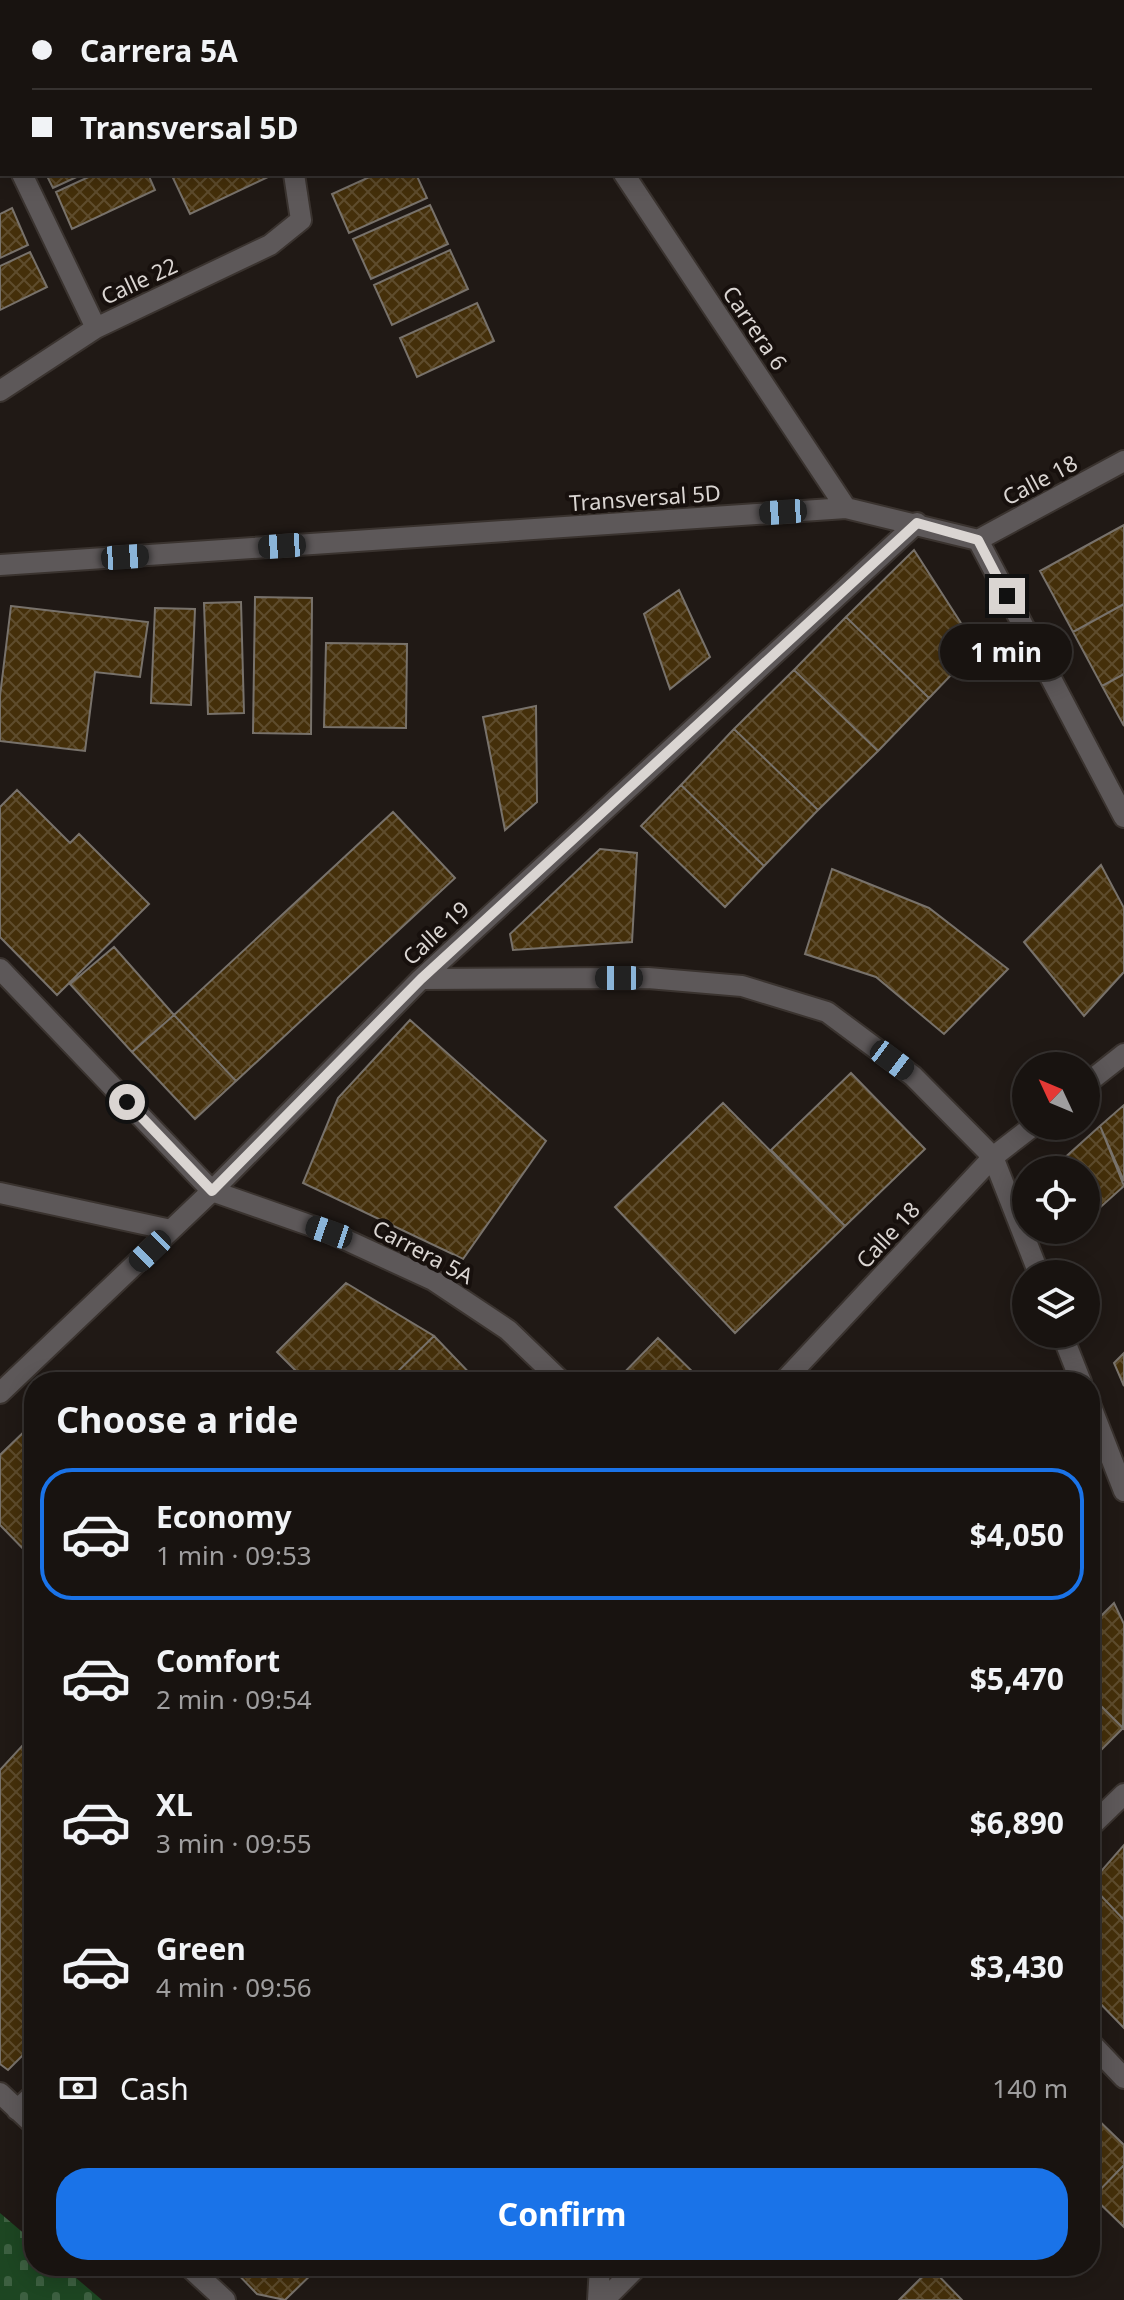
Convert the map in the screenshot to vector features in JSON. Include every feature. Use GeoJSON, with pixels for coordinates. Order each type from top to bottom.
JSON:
{"type":"FeatureCollection","features":[{"type":"Feature","properties":{"kind":"street"},"geometry":{"type":"LineString","coordinates":[[23,176],[96,328]]}},
{"type":"Feature","properties":{"kind":"street","name":"Calle 22"},"geometry":{"type":"LineString","coordinates":[[0,391],[96,328],[270,245],[301,220],[294,176]]}},
{"type":"Feature","properties":{"kind":"street","name":"Carrera 6"},"geometry":{"type":"LineString","coordinates":[[625,176],[846,508]]}},
{"type":"Feature","properties":{"kind":"street","name":"Calle 18"},"geometry":{"type":"LineString","coordinates":[[978,540],[1124,461]]}},
{"type":"Feature","properties":{"kind":"street","name":"Transversal 5D"},"geometry":{"type":"LineString","coordinates":[[0,565],[846,508],[978,540]]}},
{"type":"Feature","properties":{"kind":"street","name":"Calle 19"},"geometry":{"type":"LineString","coordinates":[[0,1393],[212,1191],[421,979],[917,523]]}},
{"type":"Feature","properties":{"kind":"street"},"geometry":{"type":"LineString","coordinates":[[978,540],[1124,817]]}},
{"type":"Feature","properties":{"kind":"street","name":"Carrera 5A"},"geometry":{"type":"LineString","coordinates":[[0,969],[212,1191],[329,1232],[433,1280],[508,1330],[552,1372]]}},
{"type":"Feature","properties":{"kind":"street"},"geometry":{"type":"LineString","coordinates":[[421,979],[663,979],[742,986],[827,1012],[913,1076],[993,1157],[1033,1260]]}},
{"type":"Feature","properties":{"kind":"street"},"geometry":{"type":"LineString","coordinates":[[1100,1073],[1124,1054]]}},
{"type":"Feature","properties":{"kind":"street","name":"Calle 18"},"geometry":{"type":"LineString","coordinates":[[792,1372],[993,1157],[1015,1140]]}},
{"type":"Feature","properties":{"kind":"street"},"geometry":{"type":"LineString","coordinates":[[0,1193],[171,1230]]}},
{"type":"Feature","properties":{"kind":"street"},"geometry":{"type":"LineString","coordinates":[[1068,1348],[1077,1372]]}},
{"type":"Feature","properties":{"kind":"street"},"geometry":{"type":"LineString","coordinates":[[1100,1430],[1124,1491]]}},
{"type":"Feature","properties":{"kind":"street"},"geometry":{"type":"LineString","coordinates":[[1100,1817],[1124,1794]]}},
{"type":"Feature","properties":{"kind":"street"},"geometry":{"type":"LineString","coordinates":[[1100,2053],[1124,2078]]}},
{"type":"Feature","properties":{"kind":"street"},"geometry":{"type":"LineString","coordinates":[[0,2093],[24,2116]]}},
{"type":"Feature","properties":{"kind":"street"},"geometry":{"type":"LineString","coordinates":[[17,2110],[24,2103]]}},
{"type":"Feature","properties":{"kind":"street"},"geometry":{"type":"LineString","coordinates":[[199,2276],[225,2300]]}},
{"type":"Feature","properties":{"kind":"street"},"geometry":{"type":"LineString","coordinates":[[600,2276],[601,2300]]}},
{"type":"Feature","properties":{"kind":"street"},"geometry":{"type":"LineString","coordinates":[[601,2300],[627,2276]]}},
{"type":"Feature","properties":{"kind":"green space"},"geometry":{"type":"Polygon","coordinates":[[[0,2213],[24,2233],[24,2276],[74,2276],[102,2300],[0,2300],[0,2213]]]}},
{"type":"Feature","properties":{"kind":"building"},"geometry":{"type":"Polygon","coordinates":[[[47,176],[79,176],[53,188],[47,176]]]}},
{"type":"Feature","properties":{"kind":"building"},"geometry":{"type":"Polygon","coordinates":[[[91,176],[149,176],[155,190],[72,229],[56,192],[91,176]]]}},
{"type":"Feature","properties":{"kind":"building"},"geometry":{"type":"Polygon","coordinates":[[[177,176],[270,176],[190,214],[173,178],[177,176]]]}},
{"type":"Feature","properties":{"kind":"building"},"geometry":{"type":"Polygon","coordinates":[[[372,176],[417,176],[427,198],[349,233],[332,194],[372,176]]]}},
{"type":"Feature","properties":{"kind":"building"},"geometry":{"type":"Polygon","coordinates":[[[430,205],[448,244],[371,279],[353,239],[430,205]]]}},
{"type":"Feature","properties":{"kind":"building"},"geometry":{"type":"Polygon","coordinates":[[[12,208],[28,245],[0,258],[0,214],[12,208]]]}},
{"type":"Feature","properties":{"kind":"building"},"geometry":{"type":"Polygon","coordinates":[[[450,250],[468,289],[392,325],[374,285],[450,250]]]}},
{"type":"Feature","properties":{"kind":"building"},"geometry":{"type":"Polygon","coordinates":[[[30,252],[47,287],[0,310],[0,266],[30,252]]]}},
{"type":"Feature","properties":{"kind":"building"},"geometry":{"type":"Polygon","coordinates":[[[477,303],[494,341],[417,377],[400,338],[477,303]]]}},
{"type":"Feature","properties":{"kind":"building"},"geometry":{"type":"Polygon","coordinates":[[[1124,525],[1124,604],[1073,632],[1040,571],[1124,525]]]}},
{"type":"Feature","properties":{"kind":"building"},"geometry":{"type":"Polygon","coordinates":[[[914,550],[977,648],[929,698],[846,617],[914,550]]]}},
{"type":"Feature","properties":{"kind":"building"},"geometry":{"type":"Polygon","coordinates":[[[679,590],[710,657],[670,689],[644,614],[679,590]]]}},
{"type":"Feature","properties":{"kind":"building"},"geometry":{"type":"Polygon","coordinates":[[[255,597],[312,598],[311,734],[253,733],[255,597]]]}},
{"type":"Feature","properties":{"kind":"building"},"geometry":{"type":"Polygon","coordinates":[[[241,602],[244,713],[208,714],[204,603],[241,602]]]}},
{"type":"Feature","properties":{"kind":"building"},"geometry":{"type":"Polygon","coordinates":[[[1124,604],[1124,674],[1102,686],[1073,632],[1124,604]]]}},
{"type":"Feature","properties":{"kind":"building"},"geometry":{"type":"Polygon","coordinates":[[[11,606],[148,622],[140,677],[95,672],[85,751],[0,741],[0,696],[11,606]]]}},
{"type":"Feature","properties":{"kind":"building"},"geometry":{"type":"Polygon","coordinates":[[[155,608],[195,609],[191,705],[151,703],[155,608]]]}},
{"type":"Feature","properties":{"kind":"building"},"geometry":{"type":"Polygon","coordinates":[[[846,617],[929,698],[878,751],[794,670],[846,617]]]}},
{"type":"Feature","properties":{"kind":"building"},"geometry":{"type":"Polygon","coordinates":[[[326,643],[407,644],[406,728],[324,727],[326,643]]]}},
{"type":"Feature","properties":{"kind":"building"},"geometry":{"type":"Polygon","coordinates":[[[794,670],[878,751],[818,810],[734,729],[794,670]]]}},
{"type":"Feature","properties":{"kind":"building"},"geometry":{"type":"Polygon","coordinates":[[[1124,674],[1124,726],[1102,686],[1124,674]]]}},
{"type":"Feature","properties":{"kind":"building"},"geometry":{"type":"Polygon","coordinates":[[[536,706],[537,802],[505,830],[483,717],[536,706]]]}},
{"type":"Feature","properties":{"kind":"building"},"geometry":{"type":"Polygon","coordinates":[[[734,729],[818,810],[764,866],[681,785],[734,729]]]}},
{"type":"Feature","properties":{"kind":"building"},"geometry":{"type":"Polygon","coordinates":[[[681,785],[764,866],[725,907],[641,826],[681,785]]]}},
{"type":"Feature","properties":{"kind":"building"},"geometry":{"type":"Polygon","coordinates":[[[17,790],[70,843],[79,834],[149,904],[57,995],[0,937],[0,807],[17,790]]]}},
{"type":"Feature","properties":{"kind":"building"},"geometry":{"type":"Polygon","coordinates":[[[393,812],[455,878],[236,1081],[174,1015],[393,812]]]}},
{"type":"Feature","properties":{"kind":"building"},"geometry":{"type":"Polygon","coordinates":[[[600,849],[637,853],[632,942],[513,950],[510,934],[600,849]]]}},
{"type":"Feature","properties":{"kind":"building"},"geometry":{"type":"Polygon","coordinates":[[[1101,865],[1124,908],[1124,972],[1084,1016],[1024,942],[1101,865]]]}},
{"type":"Feature","properties":{"kind":"building"},"geometry":{"type":"Polygon","coordinates":[[[832,869],[929,908],[1008,969],[944,1034],[876,977],[805,954],[832,869]]]}},
{"type":"Feature","properties":{"kind":"building"},"geometry":{"type":"Polygon","coordinates":[[[114,947],[174,1015],[132,1052],[70,984],[114,947]]]}},
{"type":"Feature","properties":{"kind":"building"},"geometry":{"type":"Polygon","coordinates":[[[174,1015],[236,1081],[195,1119],[132,1052],[174,1015]]]}},
{"type":"Feature","properties":{"kind":"building"},"geometry":{"type":"Polygon","coordinates":[[[410,1020],[546,1141],[463,1259],[303,1183],[338,1098],[410,1020]]]}},
{"type":"Feature","properties":{"kind":"building"},"geometry":{"type":"Polygon","coordinates":[[[851,1073],[925,1149],[845,1226],[771,1150],[851,1073]]]}},
{"type":"Feature","properties":{"kind":"building"},"geometry":{"type":"Polygon","coordinates":[[[723,1103],[845,1226],[735,1333],[615,1207],[723,1103]]]}},
{"type":"Feature","properties":{"kind":"building"},"geometry":{"type":"Polygon","coordinates":[[[1124,1105],[1124,1181],[1100,1126],[1124,1105]]]}},
{"type":"Feature","properties":{"kind":"building"},"geometry":{"type":"Polygon","coordinates":[[[1100,1126],[1124,1186],[1100,1207],[1100,1156],[1067,1156],[1084,1140],[1100,1140],[1100,1126]]]}},
{"type":"Feature","properties":{"kind":"building"},"geometry":{"type":"Polygon","coordinates":[[[346,1283],[434,1336],[397,1372],[297,1372],[277,1352],[346,1283]]]}},
{"type":"Feature","properties":{"kind":"building"},"geometry":{"type":"Polygon","coordinates":[[[434,1336],[468,1372],[397,1372],[434,1336]]]}},
{"type":"Feature","properties":{"kind":"building"},"geometry":{"type":"Polygon","coordinates":[[[658,1338],[693,1372],[625,1372],[658,1338]]]}},
{"type":"Feature","properties":{"kind":"building"},"geometry":{"type":"Polygon","coordinates":[[[1124,1353],[1124,1386],[1114,1363],[1124,1353]]]}},
{"type":"Feature","properties":{"kind":"building"},"geometry":{"type":"Polygon","coordinates":[[[24,1432],[24,1550],[0,1525],[0,1455],[24,1432]]]}},
{"type":"Feature","properties":{"kind":"building"},"geometry":{"type":"Polygon","coordinates":[[[1114,1603],[1124,1624],[1123,1728],[1100,1705],[1100,1617],[1114,1603]]]}},
{"type":"Feature","properties":{"kind":"building"},"geometry":{"type":"Polygon","coordinates":[[[1100,1705],[1123,1728],[1100,1751],[1100,1705]]]}},
{"type":"Feature","properties":{"kind":"building"},"geometry":{"type":"Polygon","coordinates":[[[24,1744],[24,2054],[8,2070],[0,2064],[0,1770],[24,1744]]]}},
{"type":"Feature","properties":{"kind":"building"},"geometry":{"type":"Polygon","coordinates":[[[1124,1845],[1124,1920],[1100,1895],[1100,1873],[1124,1845]]]}},
{"type":"Feature","properties":{"kind":"building"},"geometry":{"type":"Polygon","coordinates":[[[1100,1895],[1124,1920],[1124,2028],[1100,2003],[1100,1895]]]}},
{"type":"Feature","properties":{"kind":"building"},"geometry":{"type":"Polygon","coordinates":[[[1100,2122],[1124,2145],[1124,2165],[1100,2190],[1100,2122]]]}},
{"type":"Feature","properties":{"kind":"building"},"geometry":{"type":"Polygon","coordinates":[[[1124,2165],[1124,2227],[1100,2204],[1100,2190],[1124,2165]]]}},
{"type":"Feature","properties":{"kind":"building"},"geometry":{"type":"Polygon","coordinates":[[[240,2276],[310,2276],[285,2300],[257,2294],[240,2276]]]}},
{"type":"Feature","properties":{"kind":"building"},"geometry":{"type":"Polygon","coordinates":[[[923,2276],[939,2276],[962,2300],[899,2300],[923,2276]]]}},
{"type":"Feature","properties":{"kind":"route"},"geometry":{"type":"LineString","coordinates":[[127,1102],[212,1191],[421,979],[917,523],[978,540],[1007,596]]}}]}
